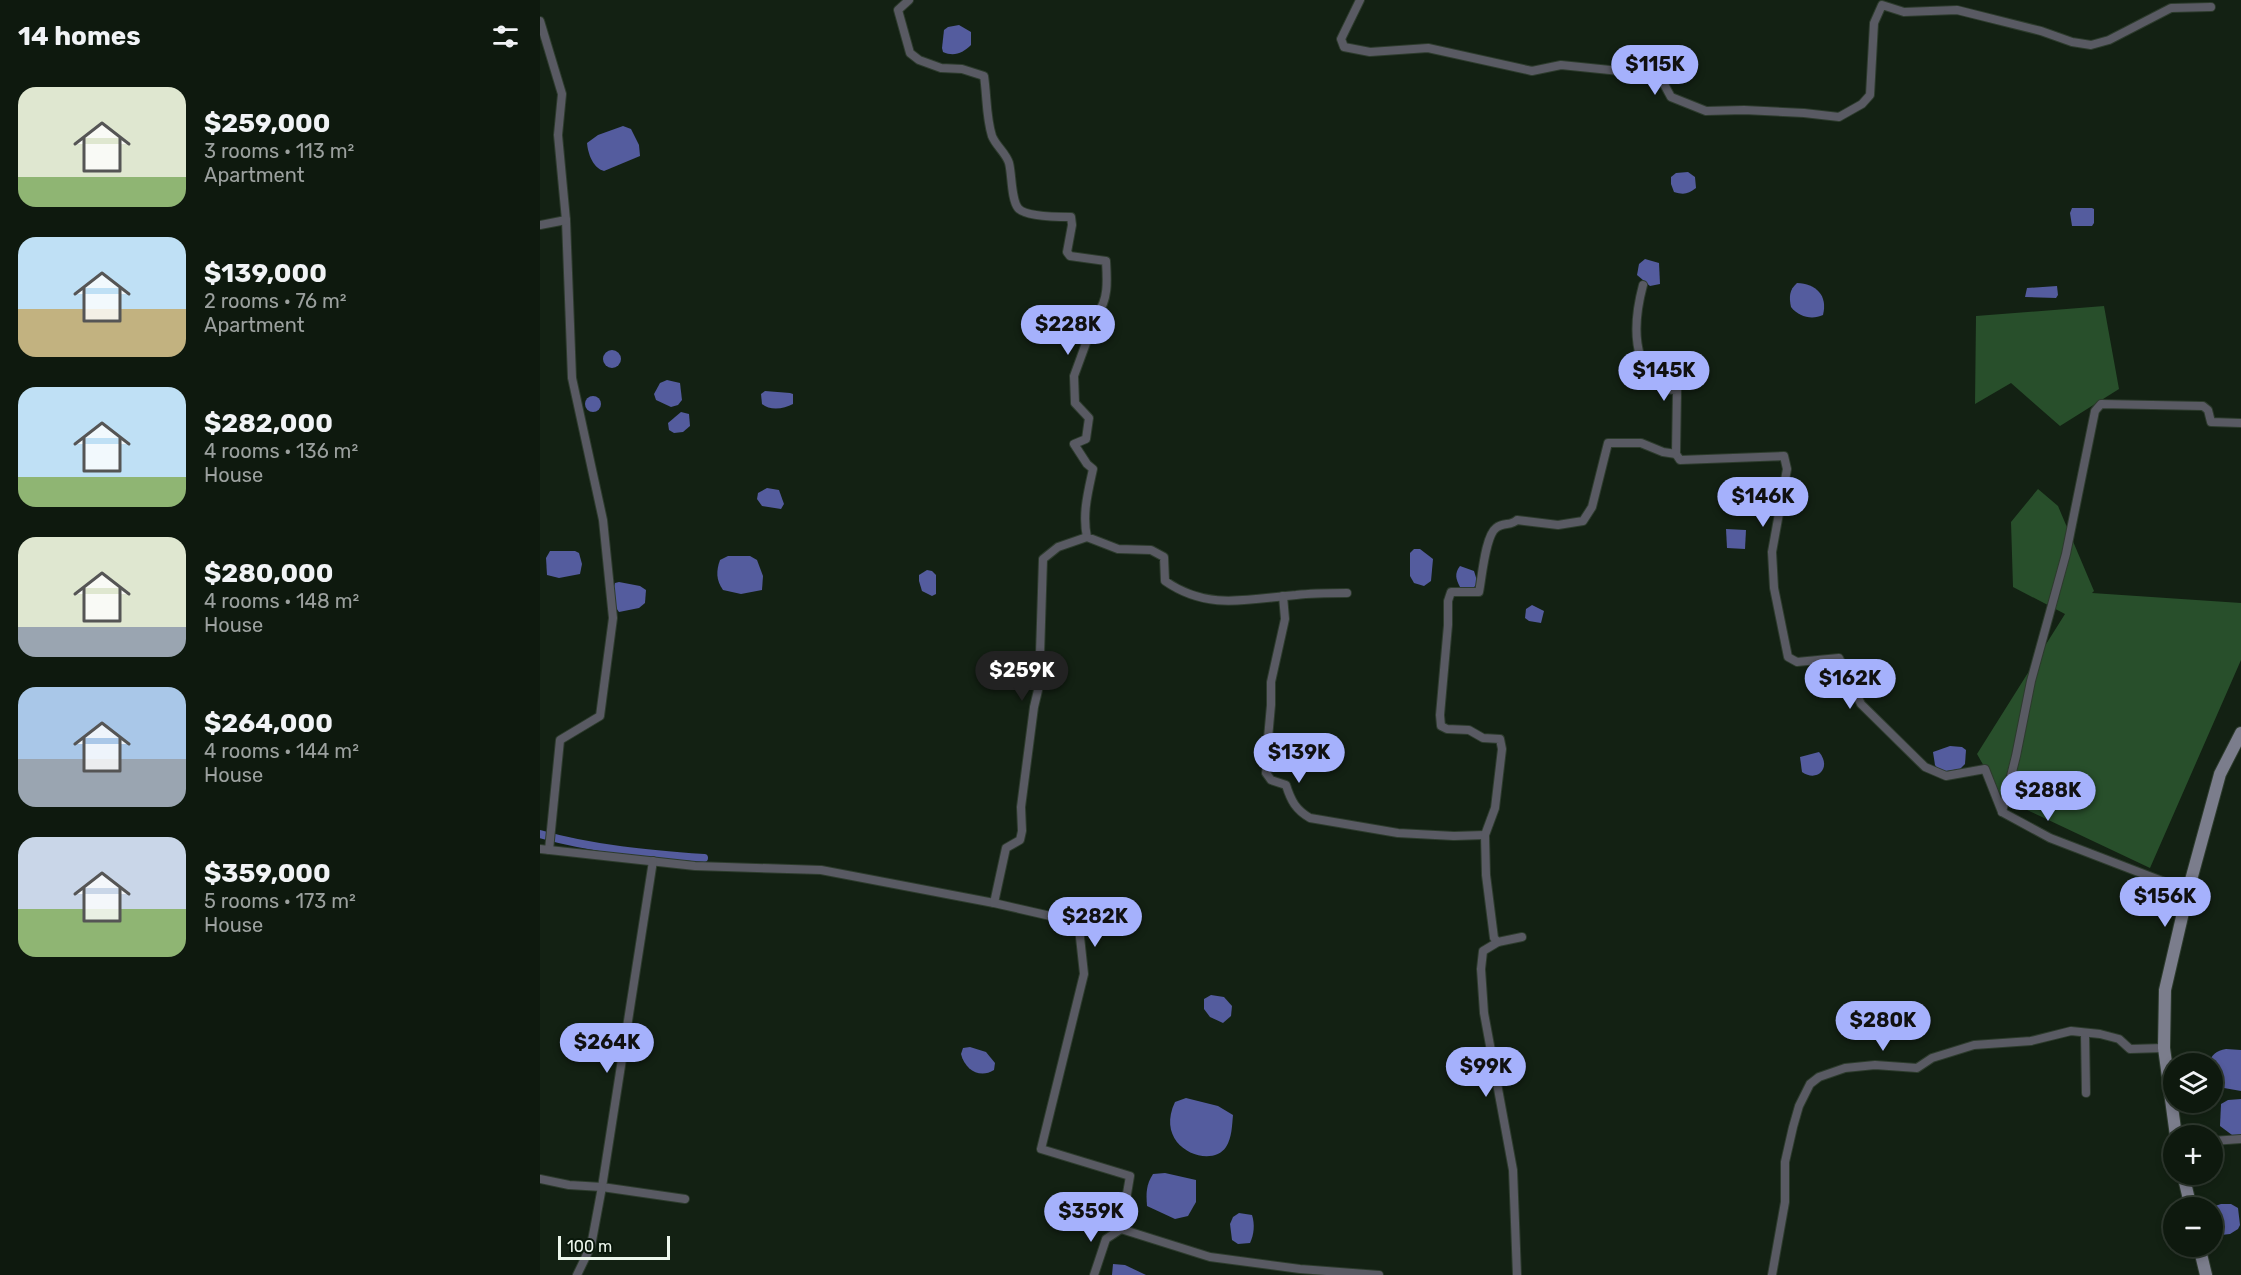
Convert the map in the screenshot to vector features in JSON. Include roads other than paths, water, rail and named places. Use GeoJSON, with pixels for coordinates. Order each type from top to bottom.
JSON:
{"type":"FeatureCollection","features":[{"type":"Feature","properties":{"kind":"main road"},"geometry":{"type":"LineString","coordinates":[[2174,1125],[2163,1048],[2165,990],[2188,891],[2220,774],[2241,733]]}},
{"type":"Feature","properties":{"kind":"main road"},"geometry":{"type":"LineString","coordinates":[[2202,1257],[2206,1275]]}},
{"type":"Feature","properties":{"kind":"street"},"geometry":{"type":"LineString","coordinates":[[909,0],[898,10],[910,53],[919,60],[941,68],[962,69],[984,76],[992,135],[996,145],[1008,160],[1018,209],[1034,215],[1071,217],[1072,225],[1067,252],[1070,256],[1106,261],[1106,289],[1103,307],[1097,313],[1074,376],[1075,403],[1089,418],[1086,439],[1074,444],[1093,469],[1086,505],[1087,537]]}},
{"type":"Feature","properties":{"kind":"street"},"geometry":{"type":"LineString","coordinates":[[1360,0],[1341,39],[1344,47],[1370,52],[1428,48],[1532,71],[1561,65],[1659,75],[1671,97],[1686,105],[1706,111],[1744,110],[1839,117],[1862,104],[1870,95],[1874,22],[1882,5],[1904,12],[1957,9],[2041,31],[2072,42],[2091,45],[2109,40],[2171,8],[2211,7]]}},
{"type":"Feature","properties":{"kind":"street"},"geometry":{"type":"LineString","coordinates":[[540,21],[562,94],[558,135],[566,219],[572,378],[603,520],[613,618],[600,716],[560,740],[552,830],[547,847],[695,866],[821,870],[994,903],[1068,920],[1079,928],[1084,974],[1041,1149],[1131,1176],[1121,1229],[1106,1239],[1094,1275]]}},
{"type":"Feature","properties":{"kind":"street"},"geometry":{"type":"LineString","coordinates":[[540,225],[566,219]]}},
{"type":"Feature","properties":{"kind":"street"},"geometry":{"type":"LineString","coordinates":[[1643,285],[1638,304],[1637,341],[1640,358],[1650,376],[1662,388],[1677,390],[1676,454],[1680,460],[1784,456],[1787,469],[1772,552],[1774,588],[1788,657],[1797,662],[1815,658],[1839,658],[1862,704],[1925,767],[1946,776],[1985,769],[2002,812],[2050,838],[2188,891]]}},
{"type":"Feature","properties":{"kind":"street"},"geometry":{"type":"LineString","coordinates":[[2002,812],[2031,681],[2066,554],[2098,406],[2123,404],[2203,406],[2208,410],[2211,422],[2241,423]]}},
{"type":"Feature","properties":{"kind":"street"},"geometry":{"type":"LineString","coordinates":[[1498,942],[1494,938],[1489,897],[1485,835],[1495,808],[1502,749],[1500,739],[1483,738],[1469,730],[1447,729],[1441,726],[1448,601],[1451,592],[1479,592],[1490,534],[1497,526],[1512,524],[1518,520],[1558,525],[1582,521],[1592,507],[1608,443],[1641,443],[1663,452],[1676,454]]}},
{"type":"Feature","properties":{"kind":"street"},"geometry":{"type":"LineString","coordinates":[[994,903],[1006,848],[1020,840],[1022,831],[1021,807],[1034,707],[1039,686],[1043,559],[1058,547],[1087,537],[1118,549],[1150,550],[1164,557],[1165,580],[1186,593],[1217,601],[1235,602],[1283,596],[1347,593]]}},
{"type":"Feature","properties":{"kind":"street"},"geometry":{"type":"LineString","coordinates":[[1283,596],[1284,619],[1271,682],[1266,773],[1271,780],[1286,785],[1290,800],[1300,812],[1310,818],[1398,833],[1485,835]]}},
{"type":"Feature","properties":{"kind":"street"},"geometry":{"type":"LineString","coordinates":[[577,1275],[591,1246],[602,1187],[653,861]]}},
{"type":"Feature","properties":{"kind":"street"},"geometry":{"type":"LineString","coordinates":[[1517,1275],[1513,1170],[1485,1022],[1480,969],[1483,951],[1498,942],[1522,937]]}},
{"type":"Feature","properties":{"kind":"street"},"geometry":{"type":"LineString","coordinates":[[1772,1275],[1785,1202],[1785,1162],[1799,1106],[1810,1084],[1819,1077],[1845,1068],[1875,1065],[1917,1068],[1932,1058],[1974,1045],[2031,1041],[2071,1031],[2119,1039],[2130,1049],[2163,1048]]}},
{"type":"Feature","properties":{"kind":"street"},"geometry":{"type":"LineString","coordinates":[[2085,1033],[2086,1093]]}},
{"type":"Feature","properties":{"kind":"street"},"geometry":{"type":"LineString","coordinates":[[2223,1140],[2241,1139]]}},
{"type":"Feature","properties":{"kind":"street"},"geometry":{"type":"LineString","coordinates":[[540,1179],[569,1185],[602,1187],[685,1199]]}},
{"type":"Feature","properties":{"kind":"street"},"geometry":{"type":"LineString","coordinates":[[1121,1229],[1210,1257],[1300,1269],[1379,1275]]}},
{"type":"Feature","properties":{"kind":"water"},"geometry":{"type":"Polygon","coordinates":[[[959,25],[971,32],[971,45],[958,53],[943,52],[944,30],[959,25]]]}},
{"type":"Feature","properties":{"kind":"water"},"geometry":{"type":"Polygon","coordinates":[[[623,126],[631,129],[639,145],[640,156],[604,171],[592,160],[587,143],[598,135],[623,126]]]}},
{"type":"Feature","properties":{"kind":"water"},"geometry":{"type":"Polygon","coordinates":[[[1688,172],[1695,177],[1696,188],[1686,193],[1674,192],[1671,177],[1676,173],[1688,172]]]}},
{"type":"Feature","properties":{"kind":"water"},"geometry":{"type":"Polygon","coordinates":[[[2072,208],[2094,209],[2092,226],[2072,226],[2070,213],[2072,208]]]}},
{"type":"Feature","properties":{"kind":"water"},"geometry":{"type":"Polygon","coordinates":[[[1645,259],[1659,263],[1660,284],[1650,286],[1637,275],[1639,264],[1645,259]]]}},
{"type":"Feature","properties":{"kind":"water"},"geometry":{"type":"Polygon","coordinates":[[[1797,283],[1815,288],[1819,292],[1824,302],[1823,315],[1806,317],[1791,307],[1790,294],[1797,283]]]}},
{"type":"Feature","properties":{"kind":"water"},"geometry":{"type":"Polygon","coordinates":[[[2057,286],[2056,298],[2025,297],[2027,288],[2057,286]]]}},
{"type":"Feature","properties":{"kind":"water"},"geometry":{"type":"Polygon","coordinates":[[[612,350],[618,353],[621,359],[618,365],[612,368],[606,365],[603,359],[606,353],[612,350]]]}},
{"type":"Feature","properties":{"kind":"water"},"geometry":{"type":"Polygon","coordinates":[[[667,380],[680,383],[682,400],[678,405],[671,407],[656,400],[654,394],[660,383],[667,380]]]}},
{"type":"Feature","properties":{"kind":"water"},"geometry":{"type":"Polygon","coordinates":[[[765,391],[793,394],[793,404],[769,408],[762,404],[761,394],[765,391]]]}},
{"type":"Feature","properties":{"kind":"water"},"geometry":{"type":"Polygon","coordinates":[[[593,396],[601,404],[593,412],[585,404],[593,396]]]}},
{"type":"Feature","properties":{"kind":"water"},"geometry":{"type":"Polygon","coordinates":[[[681,412],[689,414],[690,426],[683,432],[674,433],[669,430],[668,423],[681,412]]]}},
{"type":"Feature","properties":{"kind":"water"},"geometry":{"type":"Polygon","coordinates":[[[767,488],[779,490],[784,504],[781,509],[762,506],[757,499],[758,493],[767,488]]]}},
{"type":"Feature","properties":{"kind":"water"},"geometry":{"type":"Polygon","coordinates":[[[1726,529],[1746,530],[1745,549],[1727,548],[1726,529]]]}},
{"type":"Feature","properties":{"kind":"water"},"geometry":{"type":"Polygon","coordinates":[[[1414,549],[1420,549],[1433,559],[1431,581],[1424,586],[1414,583],[1410,576],[1410,553],[1414,549]]]}},
{"type":"Feature","properties":{"kind":"water"},"geometry":{"type":"Polygon","coordinates":[[[550,551],[579,553],[582,564],[580,574],[559,578],[547,575],[546,558],[550,551]]]}},
{"type":"Feature","properties":{"kind":"water"},"geometry":{"type":"Polygon","coordinates":[[[728,556],[750,556],[757,560],[763,576],[762,590],[741,594],[723,590],[717,575],[718,568],[720,560],[728,556]]]}},
{"type":"Feature","properties":{"kind":"water"},"geometry":{"type":"Polygon","coordinates":[[[1460,566],[1474,571],[1478,584],[1474,587],[1460,587],[1456,576],[1460,566]]]}},
{"type":"Feature","properties":{"kind":"water"},"geometry":{"type":"Polygon","coordinates":[[[927,570],[936,575],[936,594],[932,596],[922,591],[919,581],[919,575],[927,570]]]}},
{"type":"Feature","properties":{"kind":"water"},"geometry":{"type":"Polygon","coordinates":[[[615,583],[640,586],[646,590],[645,603],[639,608],[619,612],[615,606],[613,594],[615,583]]]}},
{"type":"Feature","properties":{"kind":"water"},"geometry":{"type":"Polygon","coordinates":[[[1532,605],[1544,611],[1541,623],[1525,618],[1526,609],[1532,605]]]}},
{"type":"Feature","properties":{"kind":"water"},"geometry":{"type":"Polygon","coordinates":[[[1950,746],[1962,747],[1966,750],[1965,764],[1960,769],[1940,772],[1935,765],[1933,752],[1950,746]]]}},
{"type":"Feature","properties":{"kind":"water"},"geometry":{"type":"Polygon","coordinates":[[[1819,752],[1824,763],[1821,772],[1813,776],[1802,772],[1800,757],[1819,752]]]}},
{"type":"Feature","properties":{"kind":"water"},"geometry":{"type":"Polygon","coordinates":[[[1211,995],[1224,997],[1232,1006],[1231,1016],[1223,1023],[1210,1017],[1204,1009],[1204,999],[1211,995]]]}},
{"type":"Feature","properties":{"kind":"water"},"geometry":{"type":"Polygon","coordinates":[[[970,1047],[986,1052],[995,1063],[994,1070],[984,1074],[978,1073],[966,1065],[961,1054],[963,1048],[970,1047]]]}},
{"type":"Feature","properties":{"kind":"water"},"geometry":{"type":"Polygon","coordinates":[[[2241,1050],[2241,1091],[2223,1087],[2223,1053],[2215,1053],[2241,1050]]]}},
{"type":"Feature","properties":{"kind":"water"},"geometry":{"type":"Polygon","coordinates":[[[1186,1098],[1218,1106],[1233,1115],[1229,1140],[1219,1154],[1197,1155],[1178,1143],[1172,1132],[1170,1118],[1175,1102],[1186,1098]]]}},
{"type":"Feature","properties":{"kind":"water"},"geometry":{"type":"Polygon","coordinates":[[[2241,1099],[2241,1135],[2232,1135],[2223,1128],[2223,1125],[2220,1125],[2223,1103],[2241,1099]]]}},
{"type":"Feature","properties":{"kind":"water"},"geometry":{"type":"Polygon","coordinates":[[[1165,1173],[1196,1180],[1196,1202],[1188,1216],[1175,1219],[1147,1206],[1147,1189],[1153,1174],[1165,1173]]]}},
{"type":"Feature","properties":{"kind":"water"},"geometry":{"type":"Polygon","coordinates":[[[2223,1204],[2231,1204],[2238,1208],[2240,1225],[2230,1234],[2223,1235],[2223,1204]]]}},
{"type":"Feature","properties":{"kind":"water"},"geometry":{"type":"Polygon","coordinates":[[[1239,1213],[1252,1215],[1254,1229],[1250,1243],[1238,1244],[1232,1240],[1230,1224],[1233,1217],[1239,1213]]]}},
{"type":"Feature","properties":{"kind":"water"},"geometry":{"type":"Polygon","coordinates":[[[1113,1264],[1125,1265],[1146,1275],[1112,1275],[1113,1264]]]}},
{"type":"Feature","properties":{"kind":"waterway"},"geometry":{"type":"LineString","coordinates":[[540,834],[601,847],[704,858]]}}]}
